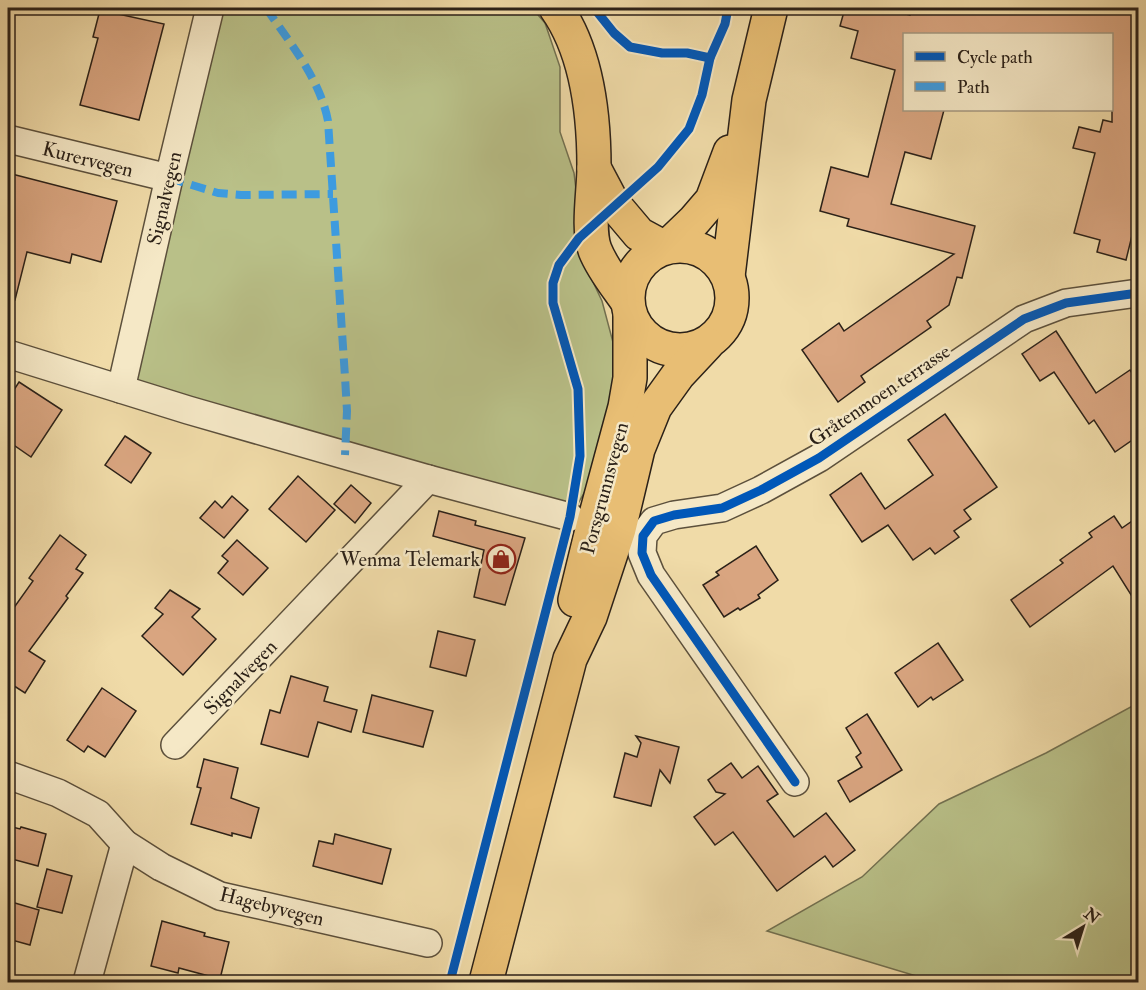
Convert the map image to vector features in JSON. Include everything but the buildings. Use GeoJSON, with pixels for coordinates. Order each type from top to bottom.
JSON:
{"type":"FeatureCollection","features":[{"type":"Feature","properties":{"kind":"main road"},"geometry":{"type":"LineString","coordinates":[[556,8],[563,17],[577,50],[586,81],[594,168],[591,212],[594,249],[629,308],[638,329],[648,340],[661,348],[676,351],[706,344]]}},
{"type":"Feature","properties":{"kind":"main road","name":"Porsgrunnsvegen"},"geometry":{"type":"LineString","coordinates":[[486,982],[570,659],[590,617],[618,530],[638,449],[655,407],[678,375],[706,344],[719,334],[728,321],[732,306],[732,291],[728,276],[749,100],[771,8]]}},
{"type":"Feature","properties":{"kind":"main road","name":"Porsgrunnsvegen"},"geometry":{"type":"LineString","coordinates":[[570,659],[572,615],[630,378],[629,285],[634,271],[643,260],[665,247],[712,201],[749,100]]}},
{"type":"Feature","properties":{"kind":"main road"},"geometry":{"type":"LineString","coordinates":[[594,168],[612,202],[639,234],[665,247],[681,245],[695,247],[706,252],[720,263],[728,276]]}},
{"type":"Feature","properties":{"kind":"street","name":"Signalvegen"},"geometry":{"type":"LineString","coordinates":[[121,389],[210,8]]}},
{"type":"Feature","properties":{"kind":"street","name":"Kurervegen"},"geometry":{"type":"LineString","coordinates":[[8,139],[169,178]]}},
{"type":"Feature","properties":{"kind":"street","name":"Gråtenmoen terrasse"},"geometry":{"type":"LineString","coordinates":[[795,782],[651,575],[642,553],[643,536],[654,521],[674,515],[722,508],[761,490],[819,458],[1024,319],[1066,303],[1138,293]]}},
{"type":"Feature","properties":{"kind":"street"},"geometry":{"type":"LineString","coordinates":[[8,354],[429,479],[570,517]]}},
{"type":"Feature","properties":{"kind":"street","name":"Signalvegen"},"geometry":{"type":"LineString","coordinates":[[176,745],[429,479]]}},
{"type":"Feature","properties":{"kind":"street","name":"Hagebyvegen"},"geometry":{"type":"LineString","coordinates":[[8,775],[57,793],[98,814],[126,844],[161,867],[220,896],[428,943]]}},
{"type":"Feature","properties":{"kind":"street"},"geometry":{"type":"LineString","coordinates":[[87,982],[126,844]]}},
{"type":"Feature","properties":{"kind":"green space"},"geometry":{"type":"Polygon","coordinates":[[[222,8],[532,8],[545,23],[560,67],[560,132],[574,173],[585,265],[602,301],[618,361],[596,473],[570,517],[121,389],[222,8]]]}},
{"type":"Feature","properties":{"kind":"green space"},"geometry":{"type":"Polygon","coordinates":[[[1138,703],[1138,982],[936,982],[767,931],[862,877],[939,804],[1046,753],[1138,703]]]}},
{"type":"Feature","properties":{"kind":"marked path"},"geometry":{"type":"LineString","coordinates":[[266,8],[311,76],[328,121],[347,411],[345,455]]}},
{"type":"Feature","properties":{"kind":"marked path"},"geometry":{"type":"LineString","coordinates":[[169,178],[218,193],[333,194]]}},
{"type":"Feature","properties":{"kind":"cycle path"},"geometry":{"type":"LineString","coordinates":[[594,8],[614,33],[630,47],[662,53],[687,53],[710,58]]}},
{"type":"Feature","properties":{"kind":"cycle path"},"geometry":{"type":"LineString","coordinates":[[450,982],[570,517],[580,456],[578,389],[553,303],[553,283],[559,265],[579,238],[658,167],[689,129],[702,95],[710,58],[725,24],[728,8]]}},
{"type":"Feature","properties":{"kind":"cycle path"},"geometry":{"type":"LineString","coordinates":[[795,782],[651,575],[642,553],[643,536],[654,521],[674,515],[722,508],[761,490],[819,458],[1024,319],[1066,303],[1138,293]]}},
{"type":"Feature","properties":{"kind":"place","name":"Wenma Telemark"},"geometry":{"type":"Point","coordinates":[501,559]}}]}
